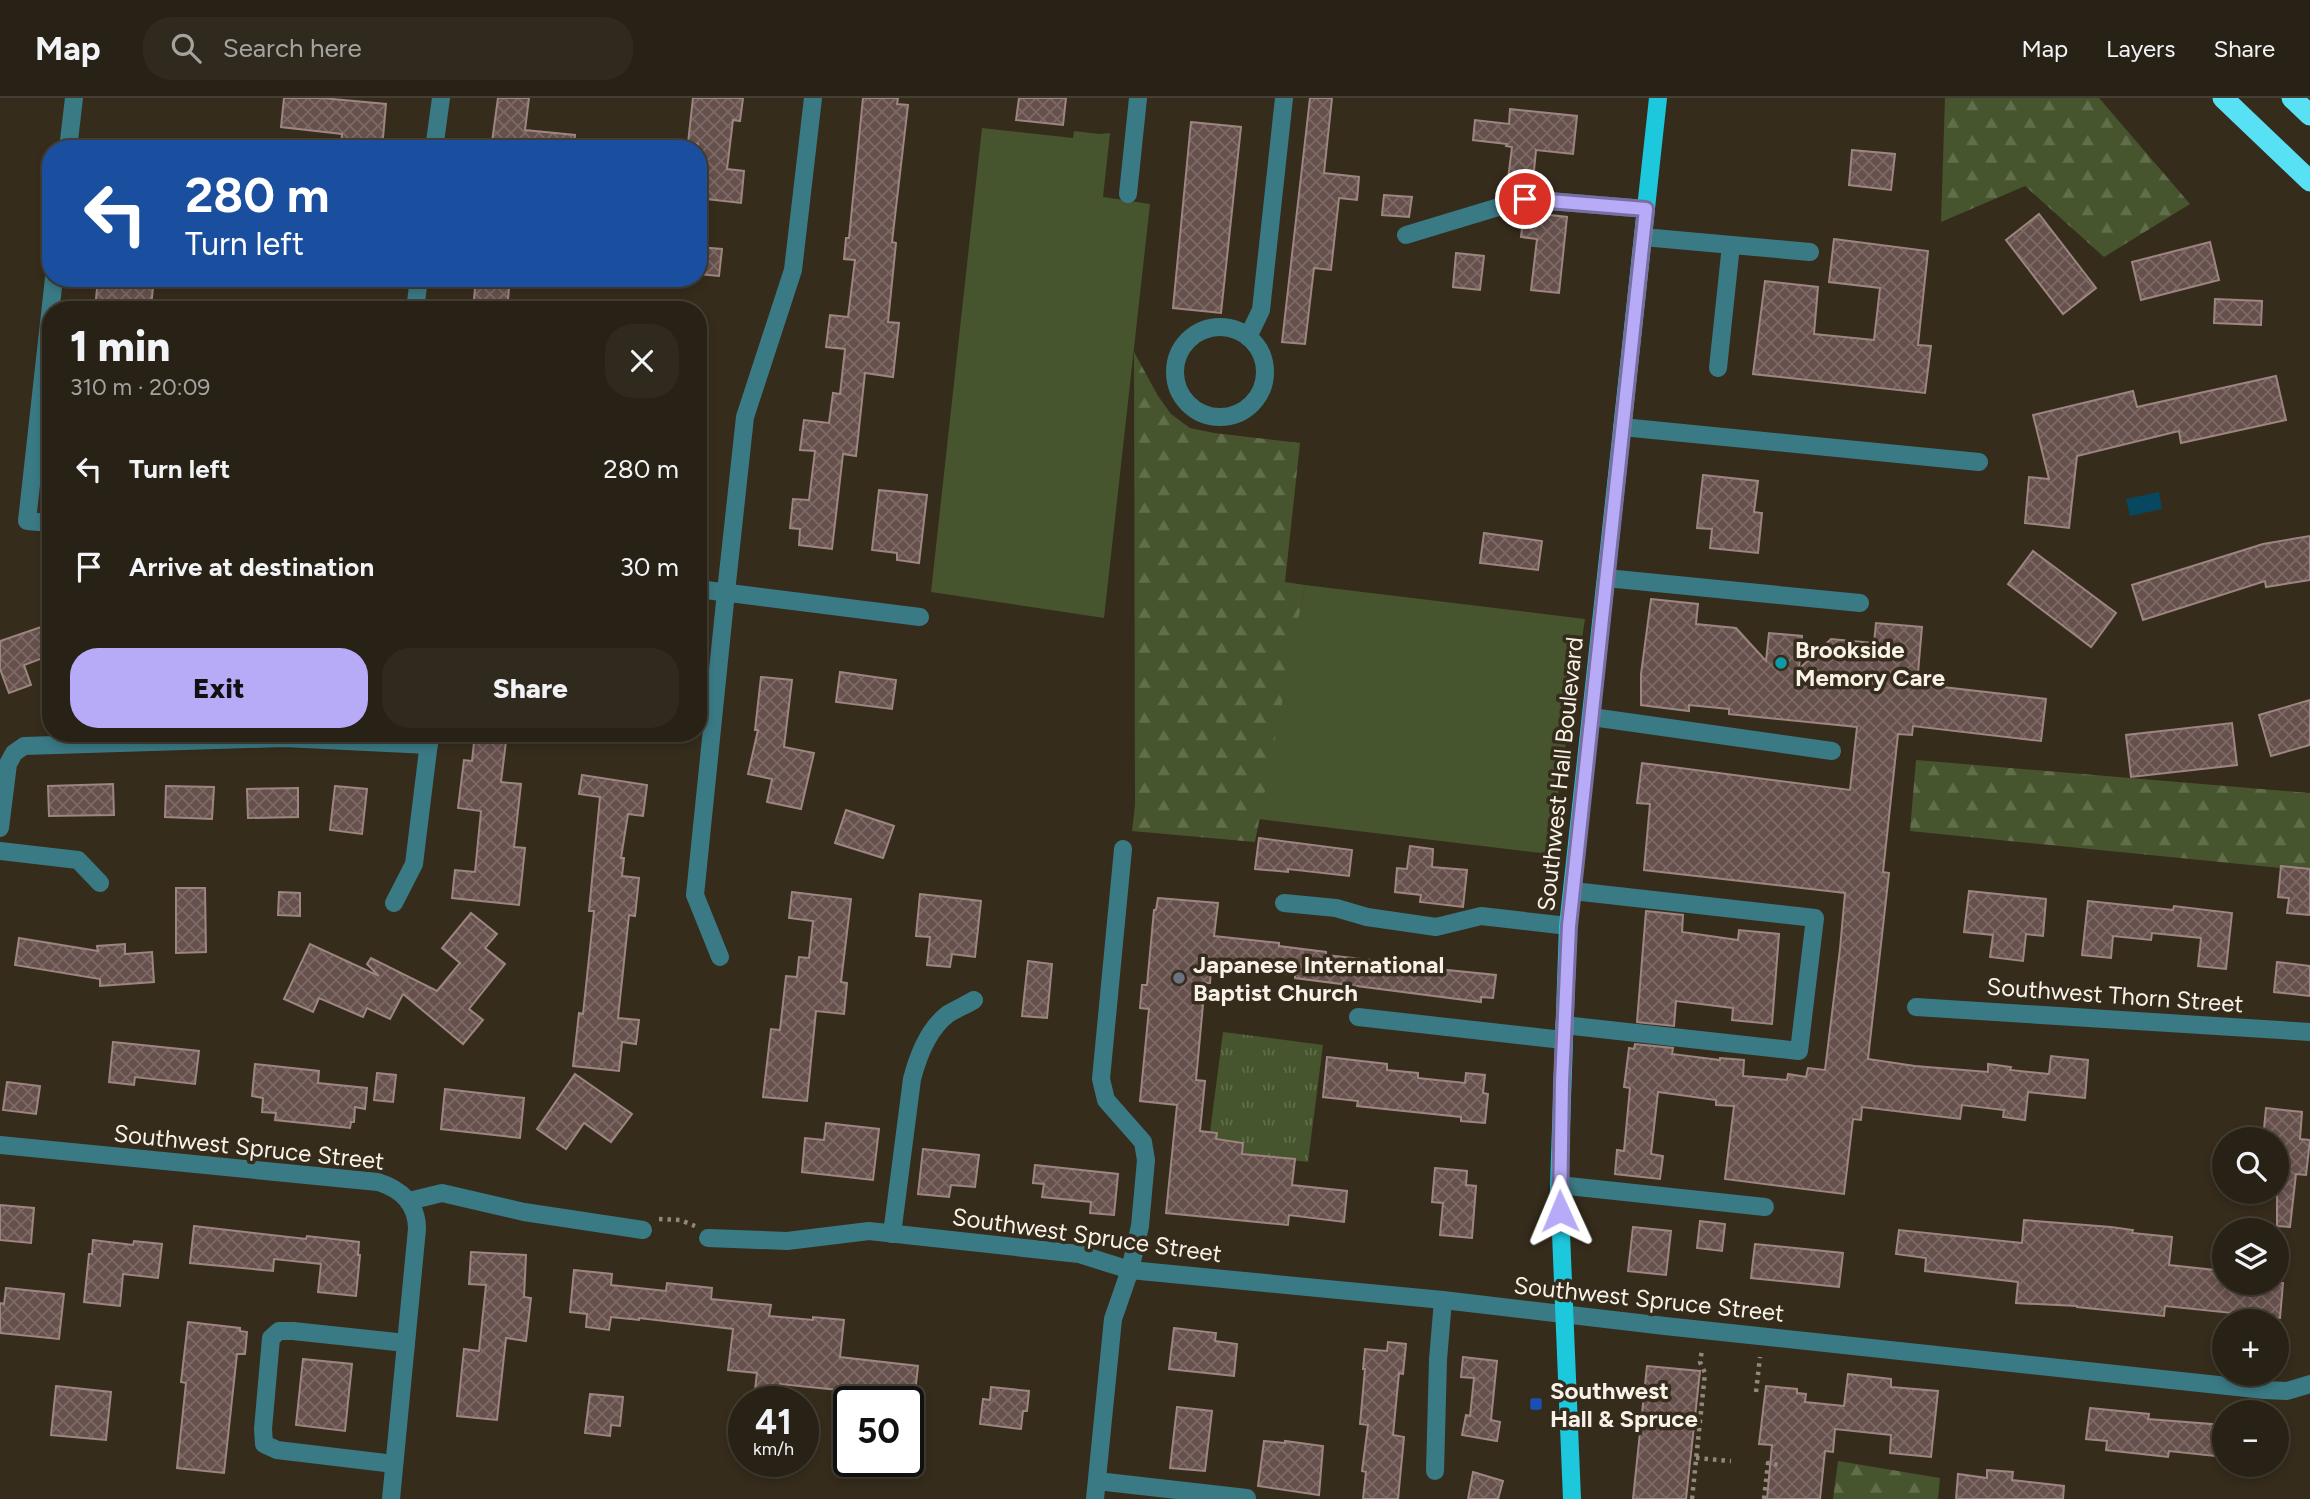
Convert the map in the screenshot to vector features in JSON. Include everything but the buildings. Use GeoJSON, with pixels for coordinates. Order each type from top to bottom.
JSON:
{"type":"FeatureCollection","features":[{"type":"Feature","properties":{"kind":"highway"},"geometry":{"type":"LineString","coordinates":[[2223,98],[2310,181]]}},
{"type":"Feature","properties":{"kind":"highway"},"geometry":{"type":"LineString","coordinates":[[2292,98],[2310,115]]}},
{"type":"Feature","properties":{"kind":"main road","name":"Southwest Hall Boulevard"},"geometry":{"type":"LineString","coordinates":[[1572,1499],[1559,1185],[1569,926],[1658,98]]}},
{"type":"Feature","properties":{"kind":"street"},"geometry":{"type":"LineString","coordinates":[[69,140],[74,98]]}},
{"type":"Feature","properties":{"kind":"street"},"geometry":{"type":"LineString","coordinates":[[435,140],[440,98]]}},
{"type":"Feature","properties":{"kind":"street"},"geometry":{"type":"LineString","coordinates":[[720,957],[695,895],[745,416],[793,270],[813,98]]}},
{"type":"Feature","properties":{"kind":"street"},"geometry":{"type":"LineString","coordinates":[[1128,194],[1138,98]]}},
{"type":"Feature","properties":{"kind":"street"},"geometry":{"type":"LineString","coordinates":[[1248,337],[1261,310],[1284,98]]}},
{"type":"Feature","properties":{"kind":"street"},"geometry":{"type":"LineString","coordinates":[[1406,235],[1525,199],[1646,209]]}},
{"type":"Feature","properties":{"kind":"street"},"geometry":{"type":"LineString","coordinates":[[1643,237],[1810,252]]}},
{"type":"Feature","properties":{"kind":"street"},"geometry":{"type":"LineString","coordinates":[[1718,368],[1731,245]]}},
{"type":"Feature","properties":{"kind":"street"},"geometry":{"type":"LineString","coordinates":[[1212,327],[1228,327],[1248,337],[1262,355],[1265,370],[1264,385],[1257,398],[1234,415],[1221,417],[1194,408],[1177,385],[1175,371],[1178,356],[1186,342],[1212,327]]}},
{"type":"Feature","properties":{"kind":"street"},"geometry":{"type":"LineString","coordinates":[[42,386],[27,521],[42,522]]}},
{"type":"Feature","properties":{"kind":"street"},"geometry":{"type":"LineString","coordinates":[[1622,427],[1979,462]]}},
{"type":"Feature","properties":{"kind":"street"},"geometry":{"type":"LineString","coordinates":[[1606,578],[1860,603]]}},
{"type":"Feature","properties":{"kind":"street"},"geometry":{"type":"LineString","coordinates":[[707,590],[920,617]]}},
{"type":"Feature","properties":{"kind":"street"},"geometry":{"type":"LineString","coordinates":[[1592,717],[1832,751]]}},
{"type":"Feature","properties":{"kind":"street"},"geometry":{"type":"LineString","coordinates":[[0,828],[8,764],[13,753],[24,746],[154,742]]}},
{"type":"Feature","properties":{"kind":"street"},"geometry":{"type":"LineString","coordinates":[[394,903],[414,864],[430,742]]}},
{"type":"Feature","properties":{"kind":"street"},"geometry":{"type":"LineString","coordinates":[[1123,849],[1101,1079],[1107,1100],[1143,1142],[1146,1160],[1140,1226],[1113,1319],[1096,1490],[1247,1498]]}},
{"type":"Feature","properties":{"kind":"street"},"geometry":{"type":"LineString","coordinates":[[0,851],[78,860],[100,883]]}},
{"type":"Feature","properties":{"kind":"street"},"geometry":{"type":"LineString","coordinates":[[1358,1017],[1799,1051],[1815,918],[1573,891]]}},
{"type":"Feature","properties":{"kind":"street"},"geometry":{"type":"LineString","coordinates":[[1284,904],[1336,908],[1367,917],[1436,927],[1481,916],[1569,926]]}},
{"type":"Feature","properties":{"kind":"street"},"geometry":{"type":"LineString","coordinates":[[892,1234],[912,1079],[918,1055],[947,1015],[974,1000]]}},
{"type":"Feature","properties":{"kind":"street","name":"Southwest Thorn Street"},"geometry":{"type":"LineString","coordinates":[[1916,1007],[2310,1032]]}},
{"type":"Feature","properties":{"kind":"street","name":"Southwest Spruce Street"},"geometry":{"type":"LineString","coordinates":[[0,1145],[378,1182],[391,1186],[409,1201],[442,1193],[524,1212],[643,1230]]}},
{"type":"Feature","properties":{"kind":"street"},"geometry":{"type":"LineString","coordinates":[[1559,1185],[1765,1207]]}},
{"type":"Feature","properties":{"kind":"street"},"geometry":{"type":"LineString","coordinates":[[391,1499],[417,1229],[417,1218],[409,1201]]}},
{"type":"Feature","properties":{"kind":"street","name":"Southwest Spruce Street"},"geometry":{"type":"LineString","coordinates":[[708,1238],[787,1241],[857,1232],[892,1234],[1079,1254],[1129,1270],[1443,1300],[2265,1390],[2287,1391],[2310,1384]]}},
{"type":"Feature","properties":{"kind":"street"},"geometry":{"type":"LineString","coordinates":[[1435,1471],[1438,1360],[1443,1300]]}},
{"type":"Feature","properties":{"kind":"street"},"geometry":{"type":"LineString","coordinates":[[394,1464],[277,1450],[264,1444],[271,1338],[279,1331],[293,1331],[406,1343]]}},
{"type":"Feature","properties":{"kind":"path"},"geometry":{"type":"LineString","coordinates":[[643,1230],[659,1219],[680,1220],[698,1228],[708,1238]]}},
{"type":"Feature","properties":{"kind":"path"},"geometry":{"type":"LineString","coordinates":[[1692,1499],[1705,1373],[1700,1362],[1702,1349]]}},
{"type":"Feature","properties":{"kind":"path"},"geometry":{"type":"LineString","coordinates":[[1756,1392],[1760,1356]]}},
{"type":"Feature","properties":{"kind":"path"},"geometry":{"type":"LineString","coordinates":[[1696,1458],[1731,1461]]}},
{"type":"Feature","properties":{"kind":"path"},"geometry":{"type":"LineString","coordinates":[[1764,1499],[1768,1463],[1779,1465]]}},
{"type":"Feature","properties":{"kind":"green space"},"geometry":{"type":"Polygon","coordinates":[[[1945,98],[2099,98],[2190,204],[2104,257],[2025,186],[1941,222],[1945,98]]]}},
{"type":"Feature","properties":{"kind":"green space"},"geometry":{"type":"Polygon","coordinates":[[[982,128],[1073,138],[1074,131],[1110,133],[1103,197],[1150,204],[1104,618],[931,592],[982,128]]]}},
{"type":"Feature","properties":{"kind":"green space"},"geometry":{"type":"Polygon","coordinates":[[[1134,352],[1171,414],[1190,428],[1300,443],[1285,582],[1305,585],[1255,842],[1132,831],[1135,805],[1134,352]]]}},
{"type":"Feature","properties":{"kind":"green space"},"geometry":{"type":"Polygon","coordinates":[[[1305,585],[1585,619],[1549,854],[1258,819],[1305,585]]]}},
{"type":"Feature","properties":{"kind":"green space"},"geometry":{"type":"Polygon","coordinates":[[[1916,760],[2310,793],[2310,871],[1910,831],[1916,760]]]}},
{"type":"Feature","properties":{"kind":"green space"},"geometry":{"type":"Polygon","coordinates":[[[1223,1032],[1323,1045],[1308,1162],[1242,1154],[1243,1143],[1216,1139],[1217,1133],[1210,1132],[1223,1032]]]}},
{"type":"Feature","properties":{"kind":"green space"},"geometry":{"type":"Polygon","coordinates":[[[1838,1461],[1940,1478],[1938,1499],[1833,1499],[1838,1461]]]}},
{"type":"Feature","properties":{"kind":"water"},"geometry":{"type":"Polygon","coordinates":[[[2159,492],[2162,509],[2130,516],[2126,499],[2159,492]]]}},
{"type":"Feature","properties":{"kind":"place","name":"Brookside Memory Care"},"geometry":{"type":"Point","coordinates":[1781,663]}},
{"type":"Feature","properties":{"kind":"place","name":"Japanese International Baptist Church"},"geometry":{"type":"Point","coordinates":[1179,978]}},
{"type":"Feature","properties":{"kind":"place","name":"Southwest Hall & Spruce"},"geometry":{"type":"Point","coordinates":[1536,1404]}},
{"type":"Feature","properties":{"kind":"route"},"geometry":{"type":"LineString","coordinates":[[1525,199],[1646,209],[1569,926],[1560,1211]]}}]}
